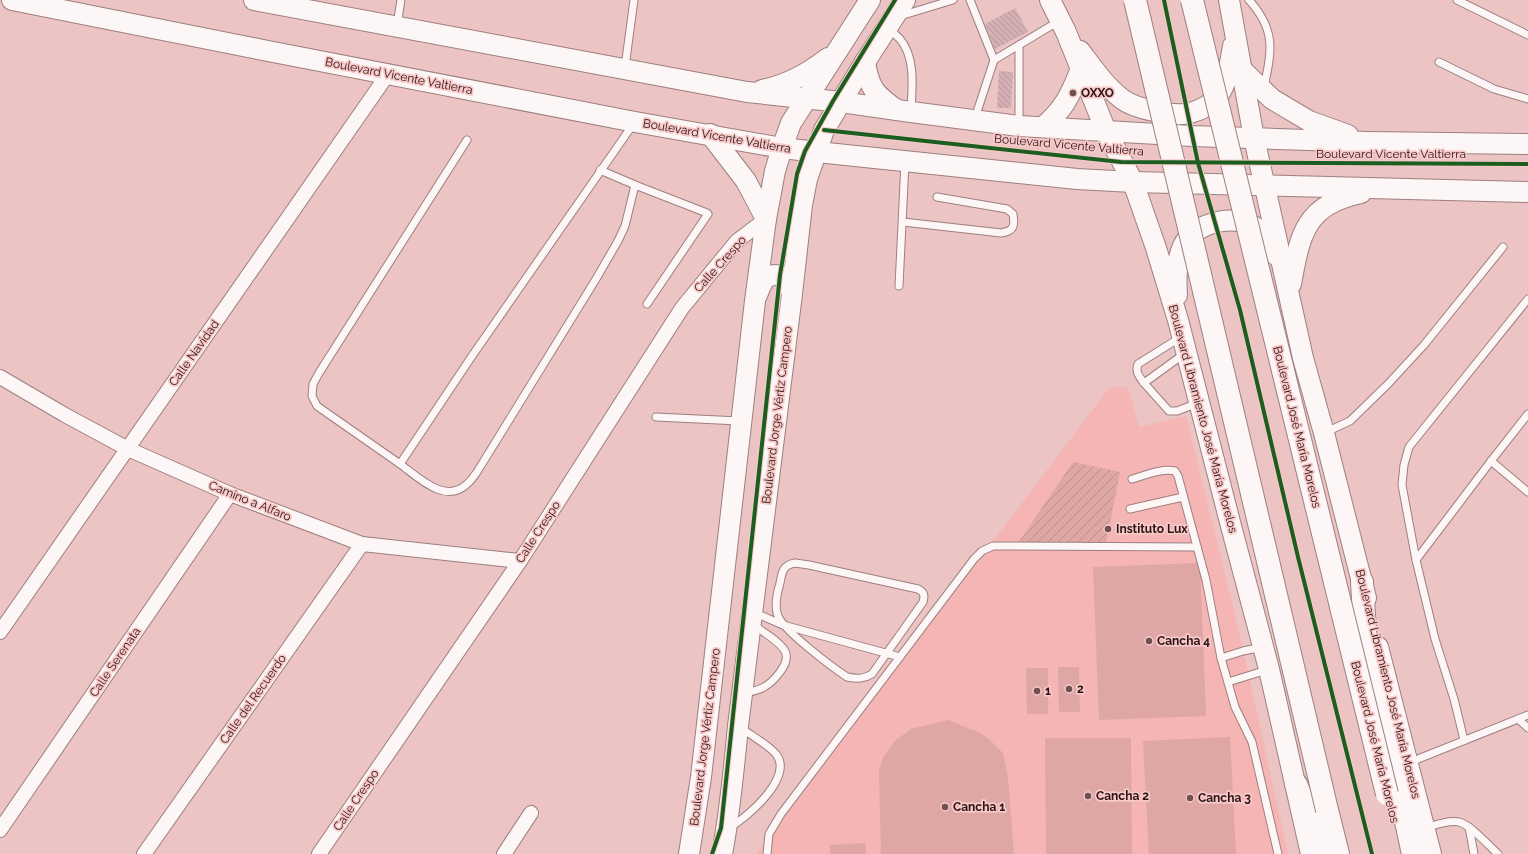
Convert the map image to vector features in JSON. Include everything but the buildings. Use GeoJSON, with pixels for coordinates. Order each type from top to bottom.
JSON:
{"type":"FeatureCollection","features":[{"type":"Feature","properties":{"kind":"main road","name":"Boulevard Vicente Valtierra"},"geometry":{"type":"LineString","coordinates":[[12,0],[635,122],[710,134],[782,148],[1077,179],[1266,186],[1528,192]]}},
{"type":"Feature","properties":{"kind":"main road","name":"Boulevard Jorge Vértiz Campero"},"geometry":{"type":"LineString","coordinates":[[688,854],[701,777],[755,301],[766,219],[775,171],[791,123],[870,0]]}},
{"type":"Feature","properties":{"kind":"main road","name":"Boulevard Jorge Vértiz Campero"},"geometry":{"type":"LineString","coordinates":[[722,854],[727,829],[738,726],[802,205],[808,179],[824,130],[905,0]]}},
{"type":"Feature","properties":{"kind":"main road","name":"Boulevard Libramiento José María Morelos"},"geometry":{"type":"LineString","coordinates":[[1050,0],[1106,131],[1133,182],[1156,248],[1200,402],[1269,669],[1311,854]]}},
{"type":"Feature","properties":{"kind":"main road"},"geometry":{"type":"LineString","coordinates":[[1135,0],[1338,854]]}},
{"type":"Feature","properties":{"kind":"main road","name":"Boulevard José María Morelos"},"geometry":{"type":"LineString","coordinates":[[1192,0],[1387,794],[1404,854]]}},
{"type":"Feature","properties":{"kind":"main road","name":"Boulevard Libramiento José María Morelos"},"geometry":{"type":"LineString","coordinates":[[1229,0],[1254,138],[1266,186],[1303,358],[1324,433],[1431,854]]}},
{"type":"Feature","properties":{"kind":"main road","name":"Boulevard Vicente Valtierra"},"geometry":{"type":"LineString","coordinates":[[263,1],[747,92],[841,102],[1019,126],[1367,142],[1528,144]]}},
{"type":"Feature","properties":{"kind":"main road"},"geometry":{"type":"LineString","coordinates":[[1062,26],[1102,80],[1123,100],[1140,109],[1171,113],[1188,113],[1208,106],[1218,95],[1227,74],[1236,34]]}},
{"type":"Feature","properties":{"kind":"main road"},"geometry":{"type":"LineString","coordinates":[[747,92],[768,89],[800,78],[837,53]]}},
{"type":"Feature","properties":{"kind":"main road"},"geometry":{"type":"LineString","coordinates":[[865,62],[867,80],[873,90],[883,101],[904,111]]}},
{"type":"Feature","properties":{"kind":"main road"},"geometry":{"type":"LineString","coordinates":[[1241,69],[1272,98],[1309,121],[1367,142]]}},
{"type":"Feature","properties":{"kind":"main road"},"geometry":{"type":"LineString","coordinates":[[1043,127],[1062,109],[1070,96],[1080,71]]}},
{"type":"Feature","properties":{"kind":"main road"},"geometry":{"type":"LineString","coordinates":[[710,134],[746,182],[766,219]]}},
{"type":"Feature","properties":{"kind":"main road"},"geometry":{"type":"LineString","coordinates":[[1289,296],[1297,250],[1303,233],[1312,218],[1330,203],[1342,198],[1382,188]]}},
{"type":"Feature","properties":{"kind":"main road"},"geometry":{"type":"LineString","coordinates":[[1182,336],[1176,288],[1178,264],[1183,246],[1188,238],[1197,230],[1215,223],[1226,221],[1241,221],[1252,225],[1261,232],[1283,265]]}},
{"type":"Feature","properties":{"kind":"main road"},"geometry":{"type":"LineString","coordinates":[[755,301],[764,280],[771,276],[780,275],[786,278],[792,294]]}},
{"type":"Feature","properties":{"kind":"main road"},"geometry":{"type":"LineString","coordinates":[[1362,582],[1365,632],[1413,854]]}},
{"type":"Feature","properties":{"kind":"main road"},"geometry":{"type":"LineString","coordinates":[[1296,784],[1324,854]]}},
{"type":"Feature","properties":{"kind":"street","name":"Calle Navidad"},"geometry":{"type":"LineString","coordinates":[[0,632],[388,74]]}},
{"type":"Feature","properties":{"kind":"street","name":"Calle Crespo"},"geometry":{"type":"LineString","coordinates":[[319,854],[520,561],[682,308],[737,241],[766,219]]}},
{"type":"Feature","properties":{"kind":"street","name":"Camino a Alfaro"},"geometry":{"type":"LineString","coordinates":[[0,377],[65,415],[128,449],[230,494],[362,544],[520,561]]}},
{"type":"Feature","properties":{"kind":"street","name":"Calle Serenata"},"geometry":{"type":"LineString","coordinates":[[0,830],[230,494]]}},
{"type":"Feature","properties":{"kind":"street","name":"Calle del Recuerdo"},"geometry":{"type":"LineString","coordinates":[[144,854],[362,544]]}},
{"type":"Feature","properties":{"kind":"street"},"geometry":{"type":"LineString","coordinates":[[504,854],[532,813]]}},
{"type":"Feature","properties":{"kind":"lane"},"geometry":{"type":"LineString","coordinates":[[396,27],[402,0]]}},
{"type":"Feature","properties":{"kind":"lane"},"geometry":{"type":"LineString","coordinates":[[625,70],[634,0]]}},
{"type":"Feature","properties":{"kind":"lane"},"geometry":{"type":"LineString","coordinates":[[904,111],[912,78],[910,64],[906,50],[891,22],[953,0]]}},
{"type":"Feature","properties":{"kind":"lane"},"geometry":{"type":"LineString","coordinates":[[970,0],[994,60]]}},
{"type":"Feature","properties":{"kind":"lane"},"geometry":{"type":"LineString","coordinates":[[1249,0],[1258,10],[1266,25],[1270,42],[1270,57],[1263,91]]}},
{"type":"Feature","properties":{"kind":"lane"},"geometry":{"type":"LineString","coordinates":[[1457,0],[1528,35]]}},
{"type":"Feature","properties":{"kind":"lane"},"geometry":{"type":"LineString","coordinates":[[974,119],[994,60],[1019,45],[1062,26]]}},
{"type":"Feature","properties":{"kind":"lane"},"geometry":{"type":"LineString","coordinates":[[1019,45],[1019,126]]}},
{"type":"Feature","properties":{"kind":"lane"},"geometry":{"type":"LineString","coordinates":[[1439,62],[1494,89],[1528,99]]}},
{"type":"Feature","properties":{"kind":"lane"},"geometry":{"type":"LineString","coordinates":[[400,464],[472,356],[600,170],[635,122]]}},
{"type":"Feature","properties":{"kind":"lane"},"geometry":{"type":"LineString","coordinates":[[467,140],[313,384],[312,396],[317,406],[436,490],[447,492],[458,491],[468,484],[596,279],[618,241],[625,226],[635,185]]}},
{"type":"Feature","properties":{"kind":"lane"},"geometry":{"type":"LineString","coordinates":[[899,286],[905,162]]}},
{"type":"Feature","properties":{"kind":"lane"},"geometry":{"type":"LineString","coordinates":[[600,170],[707,212],[708,214],[647,304]]}},
{"type":"Feature","properties":{"kind":"lane"},"geometry":{"type":"LineString","coordinates":[[903,222],[993,233],[1008,232],[1013,228],[1013,214],[1008,209],[937,198]]}},
{"type":"Feature","properties":{"kind":"lane"},"geometry":{"type":"LineString","coordinates":[[1324,433],[1350,421],[1388,384],[1434,334],[1503,247]]}},
{"type":"Feature","properties":{"kind":"lane"},"geometry":{"type":"LineString","coordinates":[[1464,740],[1454,699],[1435,639],[1416,560],[1402,485],[1404,465],[1409,447],[1528,299]]}},
{"type":"Feature","properties":{"kind":"lane"},"geometry":{"type":"LineString","coordinates":[[1182,336],[1138,364],[1136,369],[1137,374],[1169,411],[1177,411],[1200,402]]}},
{"type":"Feature","properties":{"kind":"lane"},"geometry":{"type":"LineString","coordinates":[[1144,383],[1182,336]]}},
{"type":"Feature","properties":{"kind":"lane"},"geometry":{"type":"LineString","coordinates":[[1416,560],[1528,414]]}},
{"type":"Feature","properties":{"kind":"lane"},"geometry":{"type":"LineString","coordinates":[[656,417],[742,421]]}},
{"type":"Feature","properties":{"kind":"lane"},"geometry":{"type":"LineString","coordinates":[[1491,461],[1528,492]]}},
{"type":"Feature","properties":{"kind":"lane"},"geometry":{"type":"LineString","coordinates":[[1132,479],[1171,470],[1175,471],[1178,476],[1206,580],[1221,658],[1235,708],[1252,742],[1278,854]]}},
{"type":"Feature","properties":{"kind":"lane"},"geometry":{"type":"LineString","coordinates":[[1130,509],[1184,497]]}},
{"type":"Feature","properties":{"kind":"lane"},"geometry":{"type":"LineString","coordinates":[[767,854],[769,834],[773,826],[936,608],[982,550],[993,546],[1197,547]]}},
{"type":"Feature","properties":{"kind":"lane"},"geometry":{"type":"LineString","coordinates":[[795,563],[918,588],[925,596],[923,602],[872,674],[865,678],[856,679],[847,677],[783,625],[778,616],[776,604],[783,569],[788,564],[795,563]]}},
{"type":"Feature","properties":{"kind":"lane"},"geometry":{"type":"LineString","coordinates":[[923,602],[936,608]]}},
{"type":"Feature","properties":{"kind":"lane"},"geometry":{"type":"LineString","coordinates":[[752,618],[900,657]]}},
{"type":"Feature","properties":{"kind":"lane"},"geometry":{"type":"LineString","coordinates":[[743,693],[764,688],[786,662],[784,650],[752,618]]}},
{"type":"Feature","properties":{"kind":"lane"},"geometry":{"type":"LineString","coordinates":[[1221,658],[1263,647]]}},
{"type":"Feature","properties":{"kind":"lane"},"geometry":{"type":"LineString","coordinates":[[1228,682],[1269,669]]}},
{"type":"Feature","properties":{"kind":"lane"},"geometry":{"type":"LineString","coordinates":[[1408,763],[1528,715]]}},
{"type":"Feature","properties":{"kind":"lane"},"geometry":{"type":"LineString","coordinates":[[1518,719],[1528,728]]}},
{"type":"Feature","properties":{"kind":"lane"},"geometry":{"type":"LineString","coordinates":[[727,829],[742,820],[770,792],[780,769],[776,754],[738,726]]}},
{"type":"Feature","properties":{"kind":"lane"},"geometry":{"type":"LineString","coordinates":[[1425,828],[1449,822],[1460,822],[1469,827],[1498,854]]}},
{"type":"Feature","properties":{"kind":"lane"},"geometry":{"type":"LineString","coordinates":[[1469,827],[1474,854]]}},
{"type":"Feature","properties":{"kind":"shaded area","name":"Instituto Lux"},"geometry":{"type":"Polygon","coordinates":[[[1110,387],[1128,387],[1139,427],[1186,416],[1239,631],[1288,854],[756,854],[1110,387]]]}},
{"type":"Feature","properties":{"kind":"shaded area"},"geometry":{"type":"Polygon","coordinates":[[[1073,462],[1120,472],[1106,543],[1018,543],[1073,462]]]}},
{"type":"Feature","properties":{"kind":"shaded area","name":"Cancha 4"},"geometry":{"type":"Polygon","coordinates":[[[1200,563],[1206,716],[1099,720],[1093,567],[1200,563]]]}},
{"type":"Feature","properties":{"kind":"shaded area","name":"2"},"geometry":{"type":"Polygon","coordinates":[[[1058,667],[1079,667],[1080,712],[1059,712],[1058,667]]]}},
{"type":"Feature","properties":{"kind":"shaded area","name":"1"},"geometry":{"type":"Polygon","coordinates":[[[1026,668],[1048,668],[1048,714],[1027,714],[1026,668]]]}},
{"type":"Feature","properties":{"kind":"shaded area","name":"Cancha 1"},"geometry":{"type":"Polygon","coordinates":[[[948,720],[980,733],[990,740],[1003,753],[1008,778],[1014,854],[881,854],[879,771],[883,758],[895,741],[911,729],[948,720]]]}},
{"type":"Feature","properties":{"kind":"shaded area","name":"Cancha 3"},"geometry":{"type":"Polygon","coordinates":[[[1230,737],[1236,854],[1149,854],[1143,741],[1230,737]]]}},
{"type":"Feature","properties":{"kind":"shaded area","name":"Cancha 2"},"geometry":{"type":"Polygon","coordinates":[[[1045,738],[1131,738],[1132,854],[1046,854],[1045,738]]]}},
{"type":"Feature","properties":{"kind":"shaded area"},"geometry":{"type":"Polygon","coordinates":[[[865,843],[866,854],[830,854],[830,845],[865,843]]]}},
{"type":"Feature","properties":{"kind":"cycle path"},"geometry":{"type":"LineString","coordinates":[[712,854],[721,828],[780,275],[797,174],[805,151],[833,101],[895,0]]}},
{"type":"Feature","properties":{"kind":"cycle path"},"geometry":{"type":"LineString","coordinates":[[1164,0],[1198,163],[1240,310],[1298,557],[1372,854]]}},
{"type":"Feature","properties":{"kind":"cycle path"},"geometry":{"type":"LineString","coordinates":[[824,130],[1121,162],[1528,164]]}},
{"type":"Feature","properties":{"kind":"place","name":"OXXO"},"geometry":{"type":"Point","coordinates":[1073,93]}},
{"type":"Feature","properties":{"kind":"place","name":"Instituto Lux"},"geometry":{"type":"Point","coordinates":[1108,529]}},
{"type":"Feature","properties":{"kind":"place","name":"Cancha 4"},"geometry":{"type":"Point","coordinates":[1149,641]}},
{"type":"Feature","properties":{"kind":"place","name":"2"},"geometry":{"type":"Point","coordinates":[1069,689]}},
{"type":"Feature","properties":{"kind":"place","name":"1"},"geometry":{"type":"Point","coordinates":[1037,691]}},
{"type":"Feature","properties":{"kind":"place","name":"Cancha 2"},"geometry":{"type":"Point","coordinates":[1088,796]}},
{"type":"Feature","properties":{"kind":"place","name":"Cancha 3"},"geometry":{"type":"Point","coordinates":[1190,798]}},
{"type":"Feature","properties":{"kind":"place","name":"Cancha 1"},"geometry":{"type":"Point","coordinates":[945,807]}}]}
